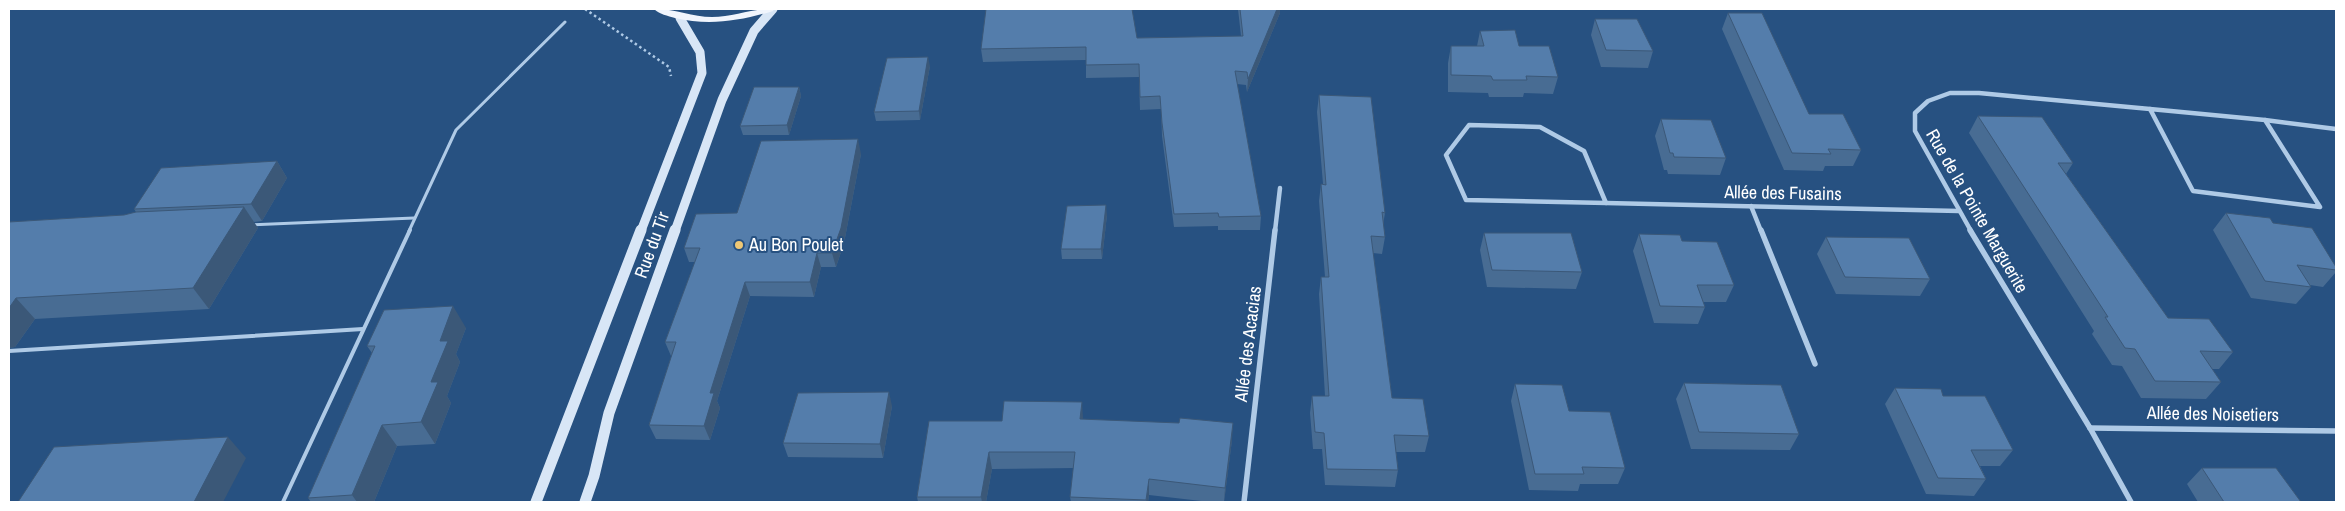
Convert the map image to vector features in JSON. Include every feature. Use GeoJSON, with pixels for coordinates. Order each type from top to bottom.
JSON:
{"type":"FeatureCollection","features":[{"type":"Feature","properties":{"kind":"main road"},"geometry":{"type":"LineString","coordinates":[[660,9],[680,18],[711,21],[745,17],[769,9]]}},
{"type":"Feature","properties":{"kind":"main road","name":"Rue du Tir"},"geometry":{"type":"LineString","coordinates":[[585,502],[594,476],[609,413],[722,100],[754,30],[773,9]]}},
{"type":"Feature","properties":{"kind":"main road","name":"Rue du Tir"},"geometry":{"type":"LineString","coordinates":[[536,502],[702,73],[700,52],[680,18]]}},
{"type":"Feature","properties":{"kind":"street","name":"Rue de la Pointe Marguerite"},"geometry":{"type":"LineString","coordinates":[[2131,502],[2090,428],[1959,211],[1915,131],[1915,113],[1928,101],[1950,93],[1980,92],[2265,120],[2336,129]]}},
{"type":"Feature","properties":{"kind":"street"},"geometry":{"type":"LineString","coordinates":[[2149,108],[2193,191],[2320,207],[2265,120]]}},
{"type":"Feature","properties":{"kind":"street","name":"Allée des Fusains"},"geometry":{"type":"LineString","coordinates":[[1606,203],[1584,151],[1540,127],[1469,126],[1446,155],[1466,200],[1959,211]]}},
{"type":"Feature","properties":{"kind":"street","name":"Allée des Acacias"},"geometry":{"type":"LineString","coordinates":[[1244,502],[1280,188]]}},
{"type":"Feature","properties":{"kind":"street"},"geometry":{"type":"LineString","coordinates":[[1752,206],[1815,364]]}},
{"type":"Feature","properties":{"kind":"street","name":"Allée des Noisetiers"},"geometry":{"type":"LineString","coordinates":[[2090,428],[2336,430]]}},
{"type":"Feature","properties":{"kind":"lane"},"geometry":{"type":"LineString","coordinates":[[283,502],[456,130],[565,22]]}},
{"type":"Feature","properties":{"kind":"lane"},"geometry":{"type":"LineString","coordinates":[[246,226],[414,218]]}},
{"type":"Feature","properties":{"kind":"lane"},"geometry":{"type":"LineString","coordinates":[[9,351],[363,329]]}},
{"type":"Feature","properties":{"kind":"path"},"geometry":{"type":"LineString","coordinates":[[585,9],[669,68],[672,79]]}},
{"type":"Feature","properties":{"kind":"building"},"geometry":{"type":"Polygon","coordinates":[[[986,9],[1132,9],[1137,38],[1243,36],[1240,9],[1277,9],[1248,79],[1247,72],[1235,71],[1261,216],[1219,217],[1218,213],[1174,214],[1160,96],[1140,97],[1139,64],[1086,65],[1086,47],[981,49],[986,9]]]}},
{"type":"Feature","properties":{"kind":"building"},"geometry":{"type":"Polygon","coordinates":[[[1728,13],[1762,13],[1809,114],[1843,114],[1861,150],[1828,149],[1831,154],[1792,153],[1728,13]]]}},
{"type":"Feature","properties":{"kind":"building"},"geometry":{"type":"Polygon","coordinates":[[[1595,19],[1637,19],[1653,51],[1606,50],[1595,19]]]}},
{"type":"Feature","properties":{"kind":"building"},"geometry":{"type":"Polygon","coordinates":[[[1515,30],[1519,46],[1549,46],[1558,77],[1526,76],[1527,80],[1493,80],[1491,76],[1451,75],[1451,46],[1484,46],[1480,31],[1515,30]]]}},
{"type":"Feature","properties":{"kind":"building"},"geometry":{"type":"Polygon","coordinates":[[[928,57],[919,111],[874,112],[887,58],[928,57]]]}},
{"type":"Feature","properties":{"kind":"building"},"geometry":{"type":"Polygon","coordinates":[[[754,87],[799,87],[787,125],[740,126],[754,87]]]}},
{"type":"Feature","properties":{"kind":"building"},"geometry":{"type":"Polygon","coordinates":[[[1319,95],[1371,97],[1385,213],[1382,212],[1385,237],[1371,236],[1392,398],[1423,399],[1429,436],[1394,435],[1398,470],[1327,469],[1324,433],[1315,432],[1312,396],[1329,396],[1321,277],[1329,277],[1321,184],[1326,185],[1319,95]]]}},
{"type":"Feature","properties":{"kind":"building"},"geometry":{"type":"Polygon","coordinates":[[[1978,116],[2042,117],[2073,163],[2058,163],[2168,318],[2209,319],[2233,352],[2200,351],[2221,382],[2155,381],[2135,349],[2125,348],[2105,317],[2108,317],[1978,116]]]}},
{"type":"Feature","properties":{"kind":"building"},"geometry":{"type":"Polygon","coordinates":[[[1661,119],[1711,120],[1726,158],[1674,157],[1673,153],[1670,153],[1661,119]]]}},
{"type":"Feature","properties":{"kind":"building"},"geometry":{"type":"Polygon","coordinates":[[[858,139],[841,228],[832,253],[817,253],[810,282],[745,282],[710,393],[714,393],[704,426],[649,425],[676,342],[665,342],[700,248],[684,248],[696,214],[737,213],[761,141],[858,139]]]}},
{"type":"Feature","properties":{"kind":"building"},"geometry":{"type":"Polygon","coordinates":[[[277,161],[251,204],[134,209],[161,168],[277,161]]]}},
{"type":"Feature","properties":{"kind":"building"},"geometry":{"type":"Polygon","coordinates":[[[1106,205],[1101,249],[1061,249],[1067,206],[1106,205]]]}},
{"type":"Feature","properties":{"kind":"building"},"geometry":{"type":"Polygon","coordinates":[[[244,207],[193,288],[16,298],[9,308],[9,222],[124,215],[136,212],[244,207]]]}},
{"type":"Feature","properties":{"kind":"building"},"geometry":{"type":"Polygon","coordinates":[[[2226,213],[2270,218],[2273,223],[2312,228],[2336,270],[2297,265],[2311,287],[2265,281],[2226,213]]]}},
{"type":"Feature","properties":{"kind":"building"},"geometry":{"type":"Polygon","coordinates":[[[1484,233],[1571,233],[1582,272],[1492,270],[1484,233]]]}},
{"type":"Feature","properties":{"kind":"building"},"geometry":{"type":"Polygon","coordinates":[[[1639,234],[1680,235],[1682,241],[1717,242],[1734,285],[1697,285],[1705,307],[1660,306],[1639,234]]]}},
{"type":"Feature","properties":{"kind":"building"},"geometry":{"type":"Polygon","coordinates":[[[1826,237],[1909,238],[1930,279],[1845,277],[1826,237]]]}},
{"type":"Feature","properties":{"kind":"building"},"geometry":{"type":"Polygon","coordinates":[[[453,306],[440,341],[448,341],[431,382],[438,382],[421,422],[382,425],[352,495],[308,498],[375,346],[367,346],[384,310],[453,306]]]}},
{"type":"Feature","properties":{"kind":"building"},"geometry":{"type":"Polygon","coordinates":[[[1684,383],[1781,385],[1799,434],[1699,432],[1684,383]]]}},
{"type":"Feature","properties":{"kind":"building"},"geometry":{"type":"Polygon","coordinates":[[[1515,384],[1562,385],[1569,411],[1610,412],[1625,468],[1582,467],[1584,474],[1535,474],[1515,384]]]}},
{"type":"Feature","properties":{"kind":"building"},"geometry":{"type":"Polygon","coordinates":[[[1895,388],[1941,389],[1943,396],[1985,396],[2013,450],[1971,450],[1986,479],[1938,478],[1895,388]]]}},
{"type":"Feature","properties":{"kind":"building"},"geometry":{"type":"Polygon","coordinates":[[[889,392],[880,444],[783,443],[798,393],[889,392]]]}},
{"type":"Feature","properties":{"kind":"building"},"geometry":{"type":"Polygon","coordinates":[[[1004,401],[1082,402],[1080,419],[1179,423],[1180,418],[1233,423],[1225,488],[1149,479],[1146,500],[1070,497],[1075,452],[989,452],[981,497],[917,497],[929,421],[1002,421],[1004,401]]]}},
{"type":"Feature","properties":{"kind":"building"},"geometry":{"type":"Polygon","coordinates":[[[228,437],[194,502],[18,502],[54,447],[228,437]]]}},
{"type":"Feature","properties":{"kind":"building"},"geometry":{"type":"Polygon","coordinates":[[[2202,468],[2276,468],[2301,502],[2224,502],[2202,468]]]}},
{"type":"Feature","properties":{"kind":"place","name":"Au Bon Poulet"},"geometry":{"type":"Point","coordinates":[739,245]}}]}
